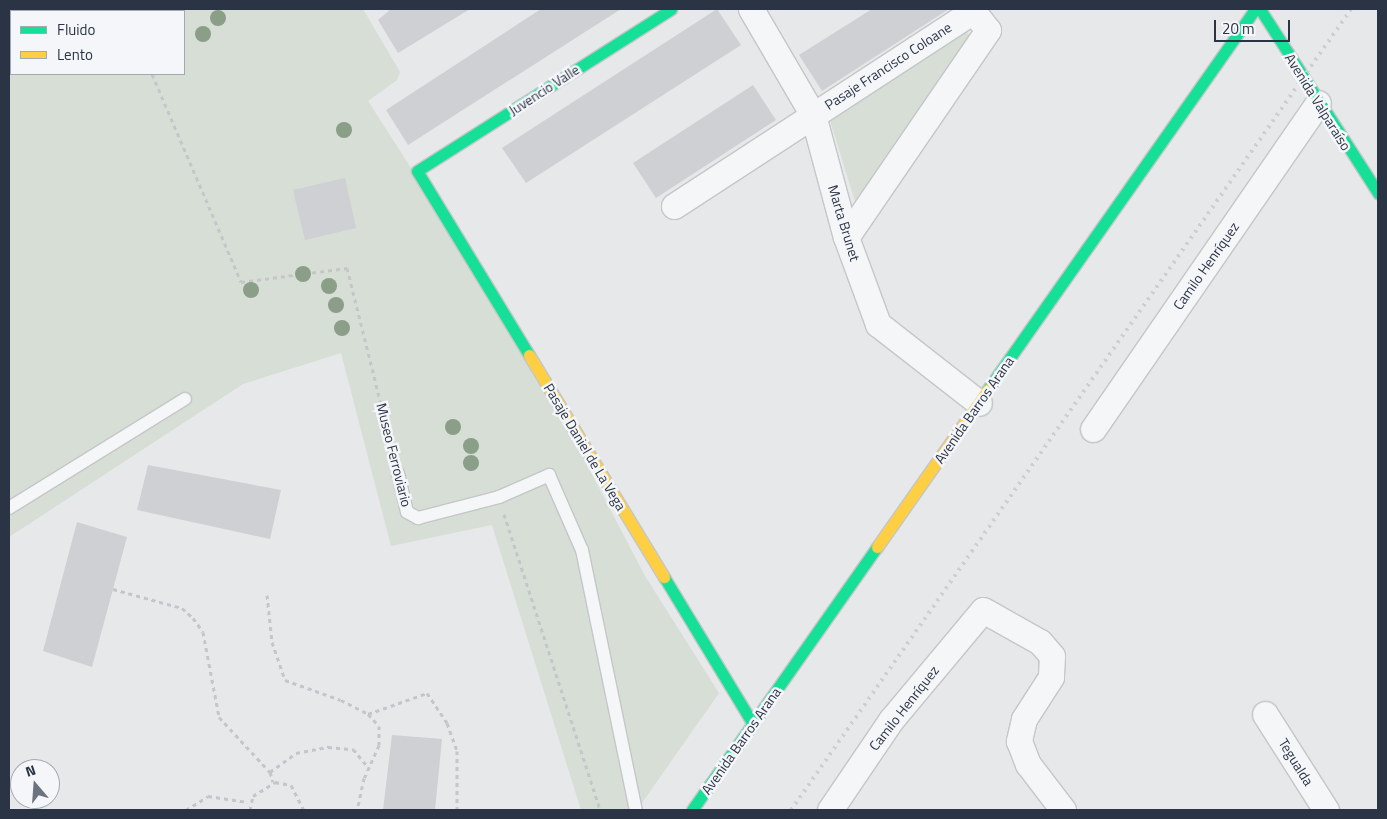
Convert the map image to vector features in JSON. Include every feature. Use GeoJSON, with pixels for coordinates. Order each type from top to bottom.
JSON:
{"type":"FeatureCollection","features":[{"type":"Feature","properties":{"kind":"main road","name":"Juvencio Valle"},"geometry":{"type":"LineString","coordinates":[[416,171],[671,9]]}},
{"type":"Feature","properties":{"kind":"main road","name":"Avenida Barros Arana"},"geometry":{"type":"LineString","coordinates":[[692,810],[1255,9]]}},
{"type":"Feature","properties":{"kind":"main road","name":"Avenida Valparaíso"},"geometry":{"type":"LineString","coordinates":[[1260,9],[1378,193]]}},
{"type":"Feature","properties":{"kind":"main road","name":"Pasaje Daniel de La Vega"},"geometry":{"type":"LineString","coordinates":[[416,171],[753,724]]}},
{"type":"Feature","properties":{"kind":"street","name":"Marta Brunet"},"geometry":{"type":"LineString","coordinates":[[751,9],[813,115],[846,238],[878,324],[979,403]]}},
{"type":"Feature","properties":{"kind":"street","name":"Pasaje Francisco Coloane"},"geometry":{"type":"LineString","coordinates":[[674,206],[973,11],[988,30],[846,238]]}},
{"type":"Feature","properties":{"kind":"street","name":"Camilo Henríquez"},"geometry":{"type":"LineString","coordinates":[[1093,428],[1318,102]]}},
{"type":"Feature","properties":{"kind":"street","name":"Camilo Henríquez"},"geometry":{"type":"LineString","coordinates":[[830,810],[891,720],[983,610],[1040,642],[1052,656],[1051,677],[1024,719],[1019,741],[1028,764],[1063,810]]}},
{"type":"Feature","properties":{"kind":"street","name":"Tegualda"},"geometry":{"type":"LineString","coordinates":[[1266,714],[1326,810]]}},
{"type":"Feature","properties":{"kind":"lane"},"geometry":{"type":"LineString","coordinates":[[9,508],[185,399]]}},
{"type":"Feature","properties":{"kind":"lane","name":"Museo Ferroviario"},"geometry":{"type":"LineString","coordinates":[[398,473],[410,516],[499,496],[549,475],[571,520],[585,560],[636,810]]}},
{"type":"Feature","properties":{"kind":"path","name":"Museo Ferroviario"},"geometry":{"type":"LineString","coordinates":[[152,75],[240,282],[347,268],[398,473]]}},
{"type":"Feature","properties":{"kind":"path"},"geometry":{"type":"LineString","coordinates":[[499,496],[600,810]]}},
{"type":"Feature","properties":{"kind":"path"},"geometry":{"type":"LineString","coordinates":[[113,589],[182,608],[193,618],[203,632],[220,716],[270,772],[273,782]]}},
{"type":"Feature","properties":{"kind":"path"},"geometry":{"type":"LineString","coordinates":[[267,596],[272,642],[285,680],[368,714],[380,734],[357,810]]}},
{"type":"Feature","properties":{"kind":"path"},"geometry":{"type":"LineString","coordinates":[[368,714],[427,693],[447,723],[457,751],[457,810]]}},
{"type":"Feature","properties":{"kind":"path"},"geometry":{"type":"LineString","coordinates":[[270,772],[296,753],[328,747],[353,749],[369,768]]}},
{"type":"Feature","properties":{"kind":"path"},"geometry":{"type":"LineString","coordinates":[[186,810],[208,796],[248,802],[273,782],[291,785],[304,810]]}},
{"type":"Feature","properties":{"kind":"path"},"geometry":{"type":"LineString","coordinates":[[248,802],[250,810]]}},
{"type":"Feature","properties":{"kind":"shaded area"},"geometry":{"type":"Polygon","coordinates":[[[9,9],[363,9],[400,72],[397,80],[368,101],[463,249],[575,442],[645,576],[719,693],[637,810],[581,810],[492,525],[391,546],[341,353],[243,384],[9,537],[9,9]]]}},
{"type":"Feature","properties":{"kind":"shaded area"},"geometry":{"type":"Polygon","coordinates":[[[964,29],[973,39],[857,208],[829,117],[964,29]]]}},
{"type":"Feature","properties":{"kind":"building"},"geometry":{"type":"Polygon","coordinates":[[[391,9],[470,9],[398,53],[378,20],[391,9]]]}},
{"type":"Feature","properties":{"kind":"building"},"geometry":{"type":"Polygon","coordinates":[[[541,9],[621,9],[408,145],[386,110],[541,9]]]}},
{"type":"Feature","properties":{"kind":"building"},"geometry":{"type":"Polygon","coordinates":[[[717,9],[741,45],[526,183],[502,148],[717,9]]]}},
{"type":"Feature","properties":{"kind":"building"},"geometry":{"type":"Polygon","coordinates":[[[872,9],[949,9],[822,91],[799,55],[872,9]]]}},
{"type":"Feature","properties":{"kind":"building"},"geometry":{"type":"Polygon","coordinates":[[[753,85],[776,120],[656,198],[633,163],[753,85]]]}},
{"type":"Feature","properties":{"kind":"building"},"geometry":{"type":"Polygon","coordinates":[[[345,178],[356,228],[305,240],[293,190],[345,178]]]}},
{"type":"Feature","properties":{"kind":"building"},"geometry":{"type":"Polygon","coordinates":[[[148,465],[281,490],[270,539],[137,510],[148,465]]]}},
{"type":"Feature","properties":{"kind":"building"},"geometry":{"type":"Polygon","coordinates":[[[77,522],[127,537],[92,667],[43,651],[77,522]]]}},
{"type":"Feature","properties":{"kind":"building"},"geometry":{"type":"Polygon","coordinates":[[[392,735],[442,739],[435,810],[383,810],[392,735]]]}},
{"type":"Feature","properties":{"kind":"railway"},"geometry":{"type":"LineString","coordinates":[[791,810],[1351,9]]}},
{"type":"Feature","properties":{"kind":"traffic: fast"},"geometry":{"type":"LineString","coordinates":[[529,355],[417,171],[671,9]]}},
{"type":"Feature","properties":{"kind":"traffic: fast"},"geometry":{"type":"LineString","coordinates":[[988,389],[1255,9]]}},
{"type":"Feature","properties":{"kind":"traffic: fast"},"geometry":{"type":"LineString","coordinates":[[1260,9],[1378,193]]}},
{"type":"Feature","properties":{"kind":"traffic: fast"},"geometry":{"type":"LineString","coordinates":[[692,810],[877,547]]}},
{"type":"Feature","properties":{"kind":"traffic: fast"},"geometry":{"type":"LineString","coordinates":[[664,577],[753,724]]}},
{"type":"Feature","properties":{"kind":"traffic: slow"},"geometry":{"type":"LineString","coordinates":[[529,355],[664,577]]}},
{"type":"Feature","properties":{"kind":"traffic: slow"},"geometry":{"type":"LineString","coordinates":[[877,547],[988,389]]}}]}
